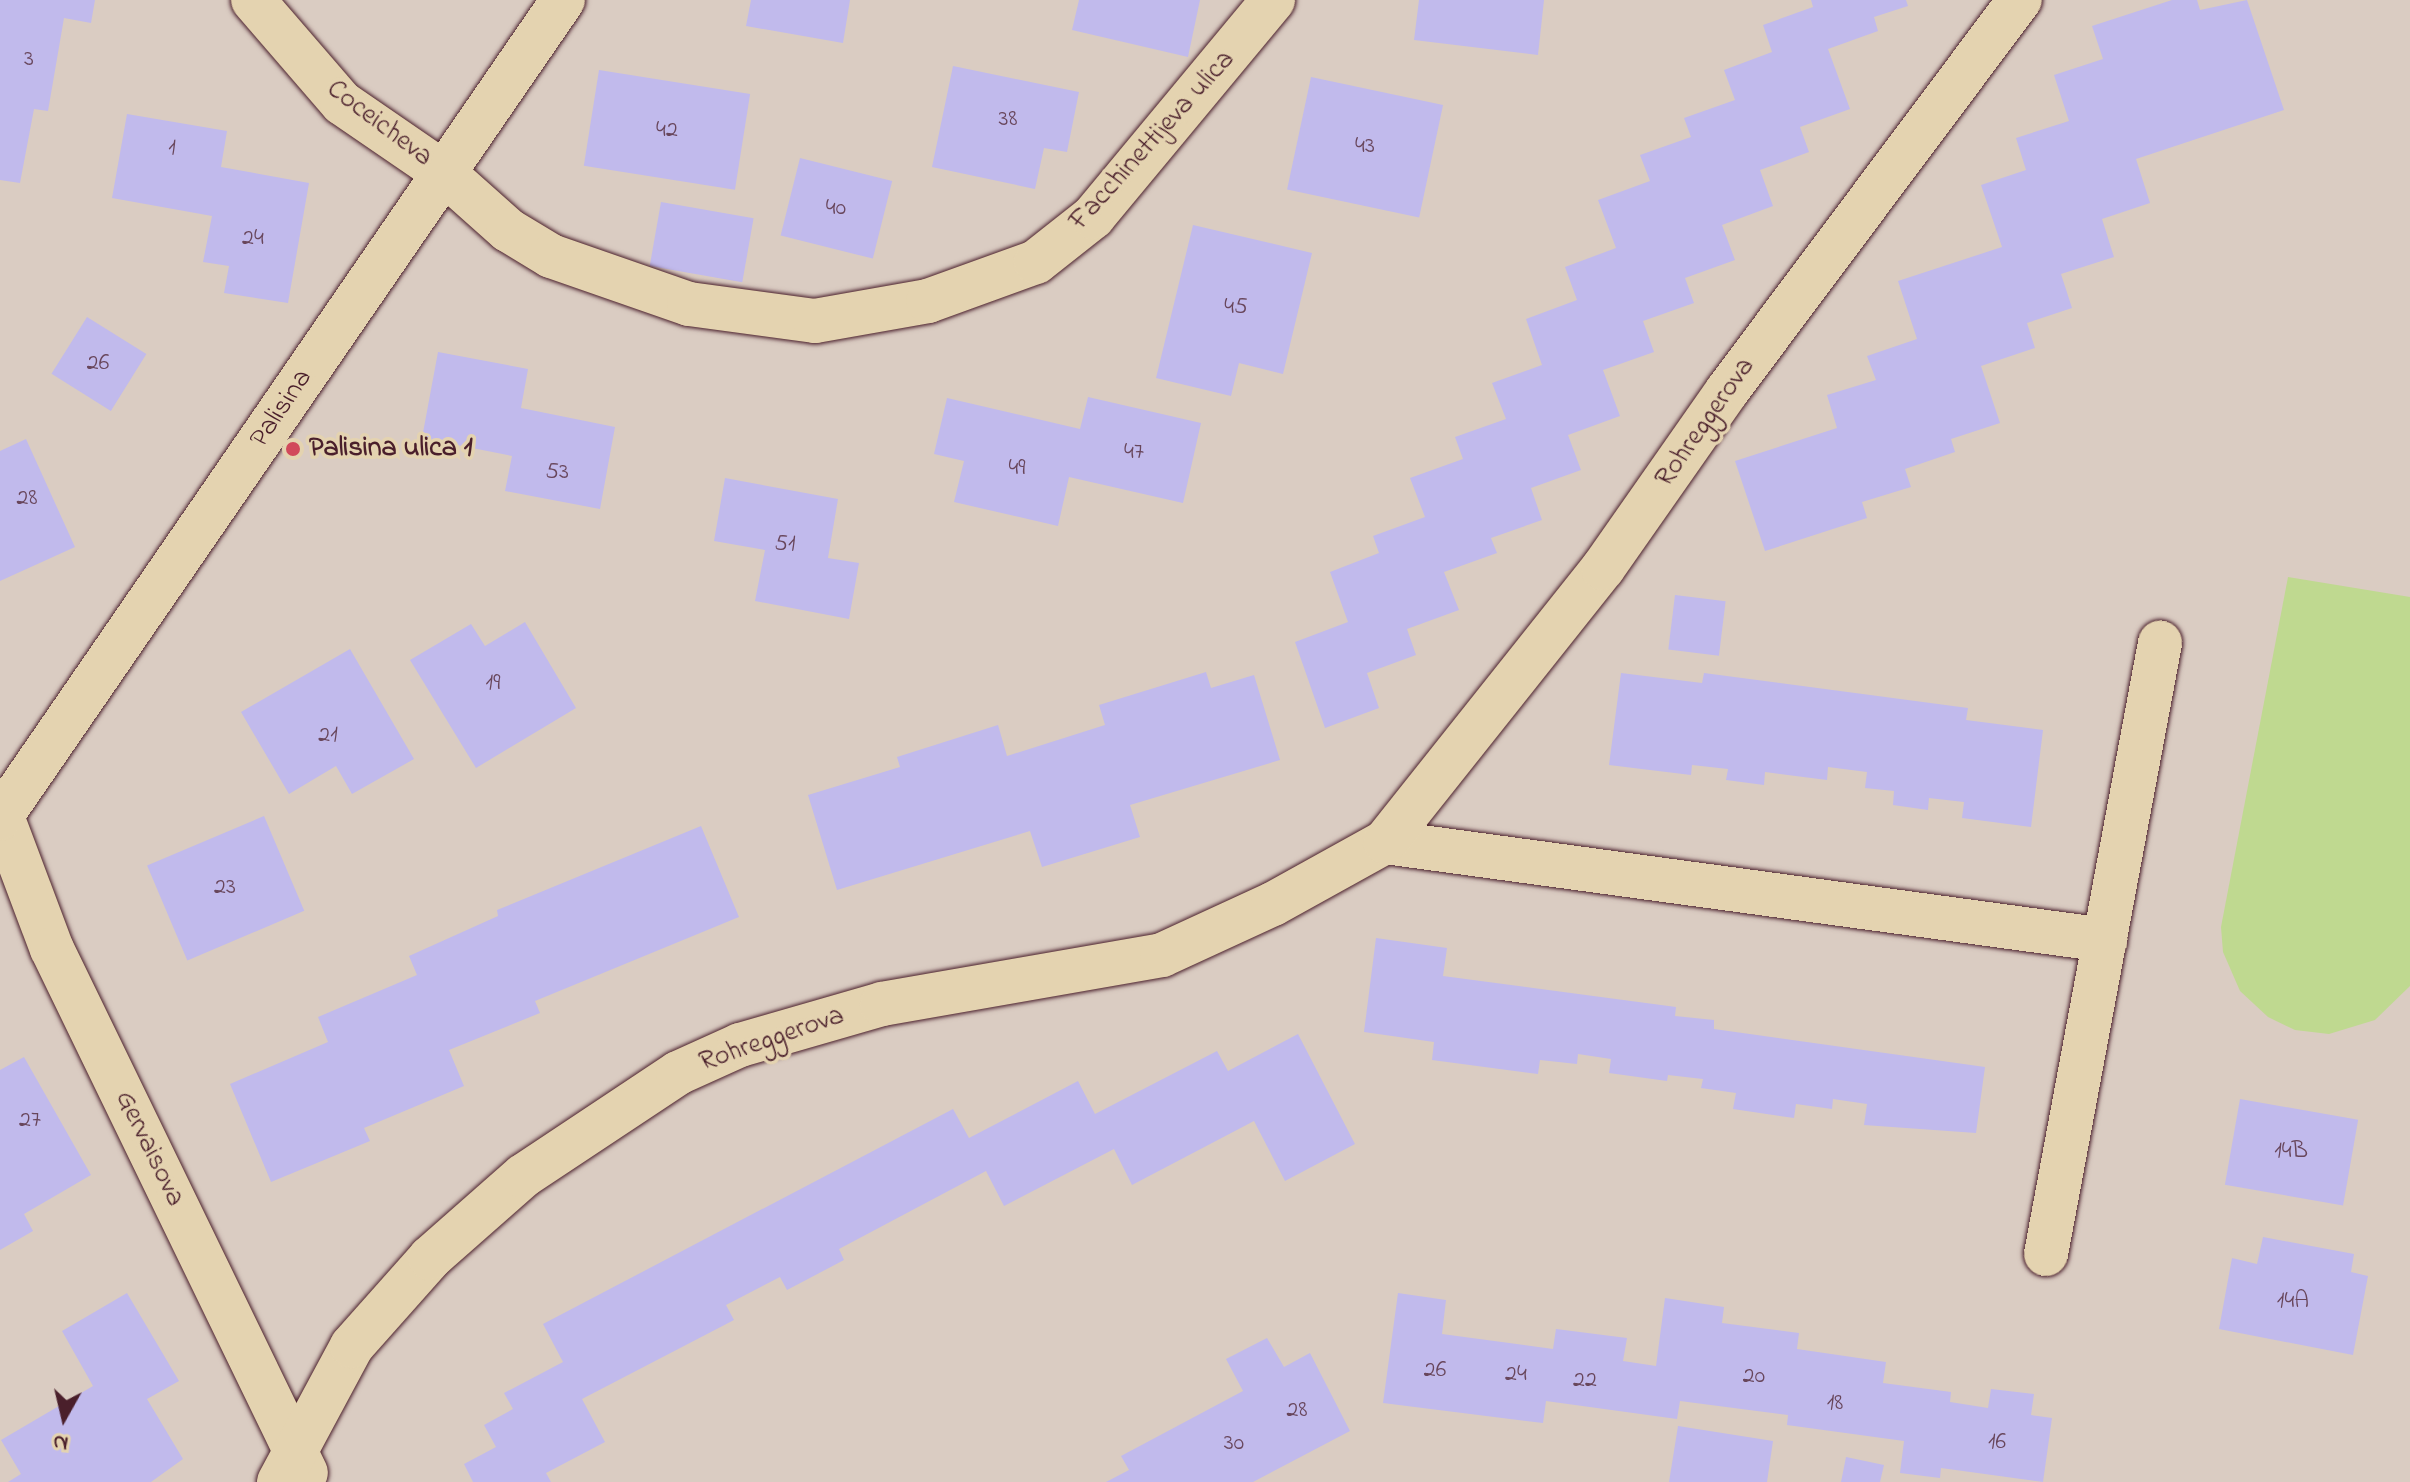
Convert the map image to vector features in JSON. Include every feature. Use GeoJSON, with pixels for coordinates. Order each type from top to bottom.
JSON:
{"type":"FeatureCollection","features":[{"type":"Feature","properties":{"kind":"street","name":"Coceicheva"},"geometry":{"type":"LineString","coordinates":[[253,0],[342,103],[444,173]]}},
{"type":"Feature","properties":{"kind":"street","name":"Palisina"},"geometry":{"type":"LineString","coordinates":[[1,815],[563,0]]}},
{"type":"Feature","properties":{"kind":"street","name":"Facchinettijeva ulica"},"geometry":{"type":"LineString","coordinates":[[444,173],[508,230],[551,256],[689,304],[815,321],[928,301],[1036,262],[1093,217],[1273,0]]}},
{"type":"Feature","properties":{"kind":"street","name":"Rohreggerova"},"geometry":{"type":"LineString","coordinates":[[296,1473],[352,1346],[430,1258],[523,1176],[678,1073],[740,1045],[882,1004],[1162,955],[1273,904],[1385,842],[1576,604],[1727,391],[2020,0]]}},
{"type":"Feature","properties":{"kind":"street"},"geometry":{"type":"LineString","coordinates":[[2046,1254],[2160,643]]}},
{"type":"Feature","properties":{"kind":"street","name":"Gervaisova"},"geometry":{"type":"LineString","coordinates":[[1,815],[52,949],[296,1473]]}},
{"type":"Feature","properties":{"kind":"street"},"geometry":{"type":"LineString","coordinates":[[1385,842],[2105,940]]}},
{"type":"Feature","properties":{"kind":"green space"},"geometry":{"type":"Polygon","coordinates":[[[2288,577],[2410,597],[2410,986],[2375,1020],[2329,1034],[2295,1030],[2268,1017],[2240,991],[2223,952],[2221,927],[2288,577]]]}},
{"type":"Feature","properties":{"kind":"building"},"geometry":{"type":"Polygon","coordinates":[[[0,0],[95,0],[91,23],[64,18],[48,111],[34,109],[20,183],[0,180],[0,0]]]}},
{"type":"Feature","properties":{"kind":"building"},"geometry":{"type":"Polygon","coordinates":[[[751,0],[850,0],[843,43],[746,26],[751,0]]]}},
{"type":"Feature","properties":{"kind":"building"},"geometry":{"type":"Polygon","coordinates":[[[1079,0],[1200,0],[1188,57],[1072,30],[1079,0]]]}},
{"type":"Feature","properties":{"kind":"building"},"geometry":{"type":"Polygon","coordinates":[[[1419,0],[1544,0],[1538,55],[1414,40],[1419,0]]]}},
{"type":"Feature","properties":{"kind":"building"},"geometry":{"type":"Polygon","coordinates":[[[1811,0],[1906,0],[1908,6],[1874,17],[1878,31],[1828,49],[1850,109],[1800,127],[1809,152],[1760,170],[1773,206],[1722,225],[1735,260],[1685,278],[1694,303],[1643,321],[1654,352],[1603,370],[1620,416],[1568,435],[1581,470],[1531,488],[1542,520],[1491,538],[1497,553],[1444,572],[1459,610],[1407,629],[1416,655],[1367,673],[1379,708],[1325,728],[1295,642],[1348,622],[1330,572],[1379,553],[1373,536],[1425,517],[1410,478],[1463,459],[1455,437],[1506,419],[1492,383],[1542,365],[1526,319],[1577,300],[1565,267],[1616,248],[1598,200],[1650,181],[1640,155],[1691,137],[1684,118],[1735,100],[1724,70],[1772,52],[1763,25],[1813,7],[1811,0]]]}},
{"type":"Feature","properties":{"kind":"building"},"geometry":{"type":"Polygon","coordinates":[[[2172,0],[2197,0],[2200,10],[2247,0],[2284,110],[2136,159],[2150,203],[2102,219],[2114,257],[2061,274],[2072,308],[2027,323],[2035,348],[1981,366],[2000,423],[1951,439],[1955,452],[1905,469],[1911,487],[1862,502],[1867,518],[1765,551],[1735,461],[1837,428],[1827,395],[1876,380],[1867,356],[1917,339],[1898,281],[2002,247],[1981,185],[2026,170],[2016,138],[2069,121],[2054,75],[2103,59],[2092,26],[2172,0]]]}},
{"type":"Feature","properties":{"kind":"building"},"geometry":{"type":"Polygon","coordinates":[[[953,66],[1079,92],[1067,152],[1044,148],[1035,189],[932,167],[953,66]]]}},
{"type":"Feature","properties":{"kind":"building"},"geometry":{"type":"Polygon","coordinates":[[[599,70],[750,94],[735,190],[584,166],[599,70]]]}},
{"type":"Feature","properties":{"kind":"building"},"geometry":{"type":"Polygon","coordinates":[[[1311,77],[1443,105],[1419,218],[1287,189],[1311,77]]]}},
{"type":"Feature","properties":{"kind":"building"},"geometry":{"type":"Polygon","coordinates":[[[127,114],[227,131],[221,167],[309,183],[288,303],[224,293],[229,266],[203,262],[212,216],[112,198],[127,114]]]}},
{"type":"Feature","properties":{"kind":"building"},"geometry":{"type":"Polygon","coordinates":[[[800,158],[892,181],[873,259],[781,236],[800,158]]]}},
{"type":"Feature","properties":{"kind":"building"},"geometry":{"type":"Polygon","coordinates":[[[661,202],[754,218],[742,282],[650,266],[661,202]]]}},
{"type":"Feature","properties":{"kind":"building"},"geometry":{"type":"Polygon","coordinates":[[[1193,225],[1312,253],[1283,374],[1239,363],[1231,396],[1156,378],[1193,225]]]}},
{"type":"Feature","properties":{"kind":"building"},"geometry":{"type":"Polygon","coordinates":[[[87,317],[146,354],[111,411],[51,374],[87,317]]]}},
{"type":"Feature","properties":{"kind":"building"},"geometry":{"type":"Polygon","coordinates":[[[438,352],[528,369],[521,408],[615,427],[600,509],[505,491],[512,456],[422,438],[438,352]]]}},
{"type":"Feature","properties":{"kind":"building"},"geometry":{"type":"Polygon","coordinates":[[[1088,397],[1201,423],[1183,503],[1069,477],[1058,526],[954,502],[964,461],[934,454],[947,398],[1080,429],[1088,397]]]}},
{"type":"Feature","properties":{"kind":"building"},"geometry":{"type":"Polygon","coordinates":[[[26,439],[75,547],[0,581],[0,451],[26,439]]]}},
{"type":"Feature","properties":{"kind":"building"},"geometry":{"type":"Polygon","coordinates":[[[725,478],[838,499],[828,558],[859,563],[849,619],[755,601],[765,550],[714,541],[725,478]]]}},
{"type":"Feature","properties":{"kind":"building"},"geometry":{"type":"Polygon","coordinates":[[[1675,595],[1726,601],[1719,656],[1668,650],[1675,595]]]}},
{"type":"Feature","properties":{"kind":"building"},"geometry":{"type":"Polygon","coordinates":[[[525,622],[576,708],[476,768],[410,660],[471,624],[485,646],[525,622]]]}},
{"type":"Feature","properties":{"kind":"building"},"geometry":{"type":"Polygon","coordinates":[[[350,649],[414,759],[352,794],[336,766],[289,794],[241,712],[350,649]]]}},
{"type":"Feature","properties":{"kind":"building"},"geometry":{"type":"Polygon","coordinates":[[[1206,672],[1211,688],[1254,675],[1280,760],[1130,805],[1140,837],[1042,867],[1030,831],[837,890],[808,795],[900,767],[897,757],[998,725],[1007,756],[1105,725],[1099,705],[1206,672]]]}},
{"type":"Feature","properties":{"kind":"building"},"geometry":{"type":"Polygon","coordinates":[[[1621,673],[1702,683],[1704,673],[1968,708],[1966,720],[2043,730],[2031,827],[1962,818],[1964,802],[1929,798],[1928,810],[1893,805],[1894,791],[1865,788],[1867,772],[1828,767],[1827,780],[1765,772],[1764,785],[1726,780],[1728,769],[1692,765],[1691,775],[1609,765],[1621,673]]]}},
{"type":"Feature","properties":{"kind":"building"},"geometry":{"type":"Polygon","coordinates":[[[264,816],[304,911],[187,960],[147,866],[264,816]]]}},
{"type":"Feature","properties":{"kind":"building"},"geometry":{"type":"Polygon","coordinates":[[[701,826],[739,917],[535,1001],[540,1013],[449,1050],[464,1086],[364,1128],[370,1141],[271,1182],[230,1084],[328,1042],[318,1017],[417,975],[409,956],[498,916],[497,910],[701,826]]]}},
{"type":"Feature","properties":{"kind":"building"},"geometry":{"type":"Polygon","coordinates":[[[1376,938],[1447,948],[1443,976],[1676,1007],[1675,1016],[1714,1020],[1714,1029],[1985,1067],[1976,1133],[1864,1125],[1867,1104],[1833,1099],[1832,1109],[1796,1104],[1794,1118],[1733,1109],[1736,1093],[1701,1088],[1703,1079],[1668,1075],[1667,1081],[1609,1073],[1611,1059],[1578,1054],[1577,1064],[1540,1060],[1538,1074],[1432,1060],[1434,1042],[1364,1032],[1376,938]]]}},
{"type":"Feature","properties":{"kind":"building"},"geometry":{"type":"Polygon","coordinates":[[[1298,1034],[1355,1144],[1285,1181],[1254,1121],[1132,1185],[1114,1149],[1004,1206],[986,1171],[839,1249],[844,1260],[787,1290],[780,1277],[726,1305],[734,1320],[582,1399],[605,1442],[546,1473],[551,1482],[473,1482],[464,1464],[496,1447],[484,1425],[513,1409],[504,1393],[563,1362],[543,1324],[953,1109],[969,1138],[1078,1081],[1095,1114],[1217,1051],[1228,1071],[1298,1034]]]}},
{"type":"Feature","properties":{"kind":"building"},"geometry":{"type":"Polygon","coordinates":[[[24,1057],[91,1175],[24,1214],[33,1231],[0,1250],[0,1070],[24,1057]]]}},
{"type":"Feature","properties":{"kind":"building"},"geometry":{"type":"Polygon","coordinates":[[[2240,1099],[2358,1120],[2343,1206],[2225,1185],[2240,1099]]]}},
{"type":"Feature","properties":{"kind":"building"},"geometry":{"type":"Polygon","coordinates":[[[2263,1237],[2354,1254],[2351,1272],[2368,1276],[2353,1355],[2219,1329],[2232,1258],[2257,1264],[2263,1237]]]}},
{"type":"Feature","properties":{"kind":"building"},"geometry":{"type":"Polygon","coordinates":[[[127,1293],[179,1381],[147,1399],[183,1459],[151,1482],[8,1482],[21,1474],[1,1440],[93,1386],[62,1331],[127,1293]]]}},
{"type":"Feature","properties":{"kind":"building"},"geometry":{"type":"Polygon","coordinates":[[[1398,1293],[1446,1300],[1442,1334],[1553,1349],[1556,1329],[1627,1338],[1623,1361],[1656,1366],[1665,1298],[1724,1307],[1722,1323],[1799,1333],[1797,1349],[1886,1362],[1883,1383],[1951,1392],[1950,1402],[1988,1408],[1991,1389],[2034,1394],[2031,1415],[2052,1418],[2043,1482],[1941,1468],[1940,1478],[1900,1473],[1904,1441],[1787,1425],[1788,1415],[1680,1401],[1677,1419],[1546,1401],[1543,1423],[1383,1403],[1398,1293]]]}},
{"type":"Feature","properties":{"kind":"building"},"geometry":{"type":"Polygon","coordinates":[[[1267,1338],[1284,1367],[1310,1353],[1350,1431],[1253,1482],[1106,1482],[1129,1470],[1121,1456],[1243,1391],[1226,1359],[1267,1338]]]}},
{"type":"Feature","properties":{"kind":"building"},"geometry":{"type":"Polygon","coordinates":[[[1678,1426],[1773,1441],[1767,1482],[1669,1482],[1678,1426]]]}},
{"type":"Feature","properties":{"kind":"building"},"geometry":{"type":"Polygon","coordinates":[[[1846,1457],[1884,1465],[1880,1482],[1841,1482],[1846,1457]]]}},
{"type":"Feature","properties":{"kind":"place","name":"Palisina ulica 1"},"geometry":{"type":"Point","coordinates":[293,449]}}]}
